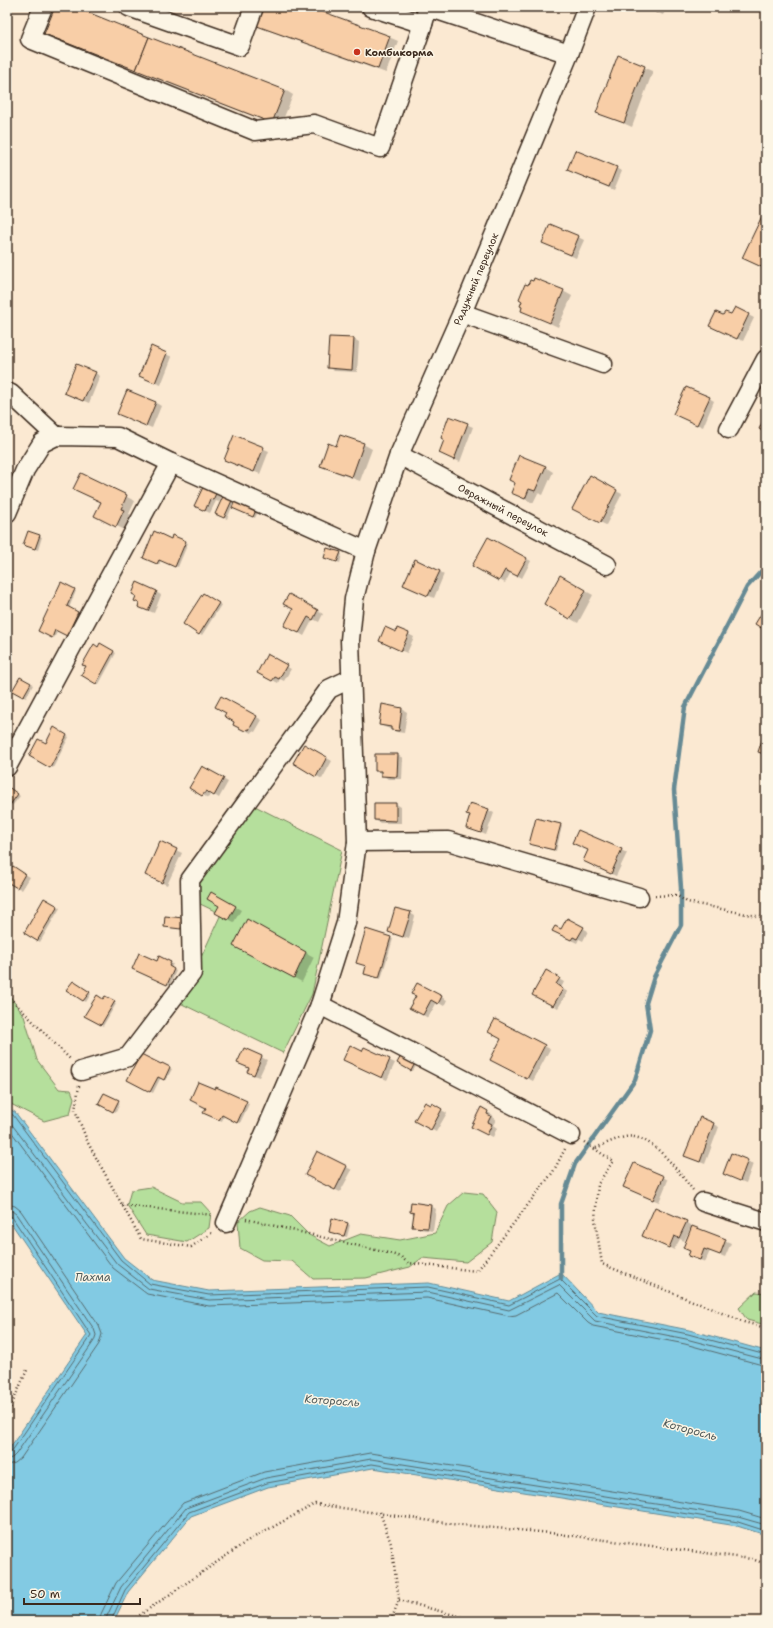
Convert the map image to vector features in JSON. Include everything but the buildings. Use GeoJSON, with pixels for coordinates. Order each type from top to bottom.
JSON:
{"type":"FeatureCollection","features":[{"type":"Feature","properties":{"kind":"street"},"geometry":{"type":"LineString","coordinates":[[43,7],[30,39],[255,131],[314,124],[380,148],[428,8],[569,54]]}},
{"type":"Feature","properties":{"kind":"street"},"geometry":{"type":"LineString","coordinates":[[129,7],[240,46],[254,7]]}},
{"type":"Feature","properties":{"kind":"street"},"geometry":{"type":"LineString","coordinates":[[371,7],[423,24]]}},
{"type":"Feature","properties":{"kind":"street","name":"Радужный переулок"},"geometry":{"type":"LineString","coordinates":[[228,1220],[320,1005],[346,923],[357,842],[350,678],[350,640],[354,599],[366,551],[399,455],[462,313],[587,7]]}},
{"type":"Feature","properties":{"kind":"street"},"geometry":{"type":"LineString","coordinates":[[462,313],[604,364]]}},
{"type":"Feature","properties":{"kind":"street"},"geometry":{"type":"LineString","coordinates":[[729,429],[766,359]]}},
{"type":"Feature","properties":{"kind":"street"},"geometry":{"type":"LineString","coordinates":[[7,392],[56,436]]}},
{"type":"Feature","properties":{"kind":"street"},"geometry":{"type":"LineString","coordinates":[[7,513],[25,470],[42,443],[56,436],[118,437],[171,463],[366,551]]}},
{"type":"Feature","properties":{"kind":"street","name":"Овражный переулок"},"geometry":{"type":"LineString","coordinates":[[399,455],[607,565]]}},
{"type":"Feature","properties":{"kind":"street"},"geometry":{"type":"LineString","coordinates":[[7,767],[171,463]]}},
{"type":"Feature","properties":{"kind":"street"},"geometry":{"type":"LineString","coordinates":[[81,1071],[128,1057],[192,973],[190,880],[329,689],[350,678]]}},
{"type":"Feature","properties":{"kind":"street"},"geometry":{"type":"LineString","coordinates":[[357,842],[448,841],[639,897]]}},
{"type":"Feature","properties":{"kind":"street"},"geometry":{"type":"LineString","coordinates":[[320,1005],[569,1141]]}},
{"type":"Feature","properties":{"kind":"street"},"geometry":{"type":"LineString","coordinates":[[703,1202],[766,1222]]}},
{"type":"Feature","properties":{"kind":"path"},"geometry":{"type":"LineString","coordinates":[[639,897],[676,895],[688,902],[766,918]]}},
{"type":"Feature","properties":{"kind":"path"},"geometry":{"type":"LineString","coordinates":[[7,995],[81,1071],[75,1110],[88,1143],[141,1239],[191,1247],[228,1220]]}},
{"type":"Feature","properties":{"kind":"path"},"geometry":{"type":"LineString","coordinates":[[703,1202],[661,1151],[640,1139],[626,1137],[595,1148],[613,1160],[598,1184],[595,1219],[602,1264],[744,1322],[766,1328]]}},
{"type":"Feature","properties":{"kind":"path"},"geometry":{"type":"LineString","coordinates":[[122,1205],[228,1220],[255,1220],[388,1253],[401,1257],[408,1263],[476,1271],[553,1172],[569,1141]]}},
{"type":"Feature","properties":{"kind":"path"},"geometry":{"type":"LineString","coordinates":[[7,1415],[28,1370]]}},
{"type":"Feature","properties":{"kind":"path"},"geometry":{"type":"LineString","coordinates":[[134,1621],[137,1617],[249,1540],[315,1504],[380,1512],[452,1524],[551,1534],[752,1559],[766,1564]]}},
{"type":"Feature","properties":{"kind":"path"},"geometry":{"type":"LineString","coordinates":[[380,1512],[391,1544],[399,1600],[391,1621]]}},
{"type":"Feature","properties":{"kind":"path"},"geometry":{"type":"LineString","coordinates":[[399,1600],[476,1621]]}},
{"type":"Feature","properties":{"kind":"green space"},"geometry":{"type":"Polygon","coordinates":[[[249,803],[342,850],[312,994],[283,1053],[180,1003],[221,914],[196,902],[197,870],[249,803]]]}},
{"type":"Feature","properties":{"kind":"green space"},"geometry":{"type":"Polygon","coordinates":[[[7,992],[24,1016],[37,1060],[59,1089],[71,1090],[74,1098],[70,1114],[44,1121],[7,1102],[7,992]]]}},
{"type":"Feature","properties":{"kind":"green space"},"geometry":{"type":"Polygon","coordinates":[[[151,1187],[182,1202],[201,1202],[211,1213],[209,1228],[187,1242],[146,1235],[127,1205],[131,1190],[151,1187]]]}},
{"type":"Feature","properties":{"kind":"green space"},"geometry":{"type":"Polygon","coordinates":[[[464,1192],[483,1194],[497,1212],[492,1242],[466,1262],[422,1258],[410,1267],[366,1278],[313,1279],[292,1261],[262,1260],[240,1248],[238,1222],[250,1211],[260,1207],[290,1216],[309,1235],[330,1246],[361,1234],[400,1240],[435,1233],[448,1206],[464,1192]]]}},
{"type":"Feature","properties":{"kind":"green space"},"geometry":{"type":"Polygon","coordinates":[[[756,1292],[766,1293],[766,1325],[747,1320],[739,1308],[756,1292]]]}},
{"type":"Feature","properties":{"kind":"water"},"geometry":{"type":"Polygon","coordinates":[[[7,1108],[15,1112],[124,1258],[152,1280],[209,1291],[429,1283],[509,1301],[561,1273],[598,1312],[689,1330],[766,1351],[766,1535],[737,1526],[373,1468],[268,1487],[191,1516],[128,1592],[114,1621],[7,1621],[7,1452],[87,1335],[7,1217],[7,1108]]]}},
{"type":"Feature","properties":{"kind":"waterway"},"geometry":{"type":"LineString","coordinates":[[561,1278],[561,1204],[575,1164],[635,1080],[650,1030],[646,1003],[654,977],[681,925],[681,888],[674,790],[685,707],[747,587],[766,566]]}},
{"type":"Feature","properties":{"kind":"place","name":"Комбикорма"},"geometry":{"type":"Point","coordinates":[357,52]}},
{"type":"Feature","properties":{"kind":"water label","name":"Пахма"},"geometry":{"type":"Point","coordinates":[93,1277]}},
{"type":"Feature","properties":{"kind":"water label","name":"Которосль"},"geometry":{"type":"Point","coordinates":[332,1401]}},
{"type":"Feature","properties":{"kind":"water label","name":"Которосль"},"geometry":{"type":"Point","coordinates":[690,1430]}}]}
